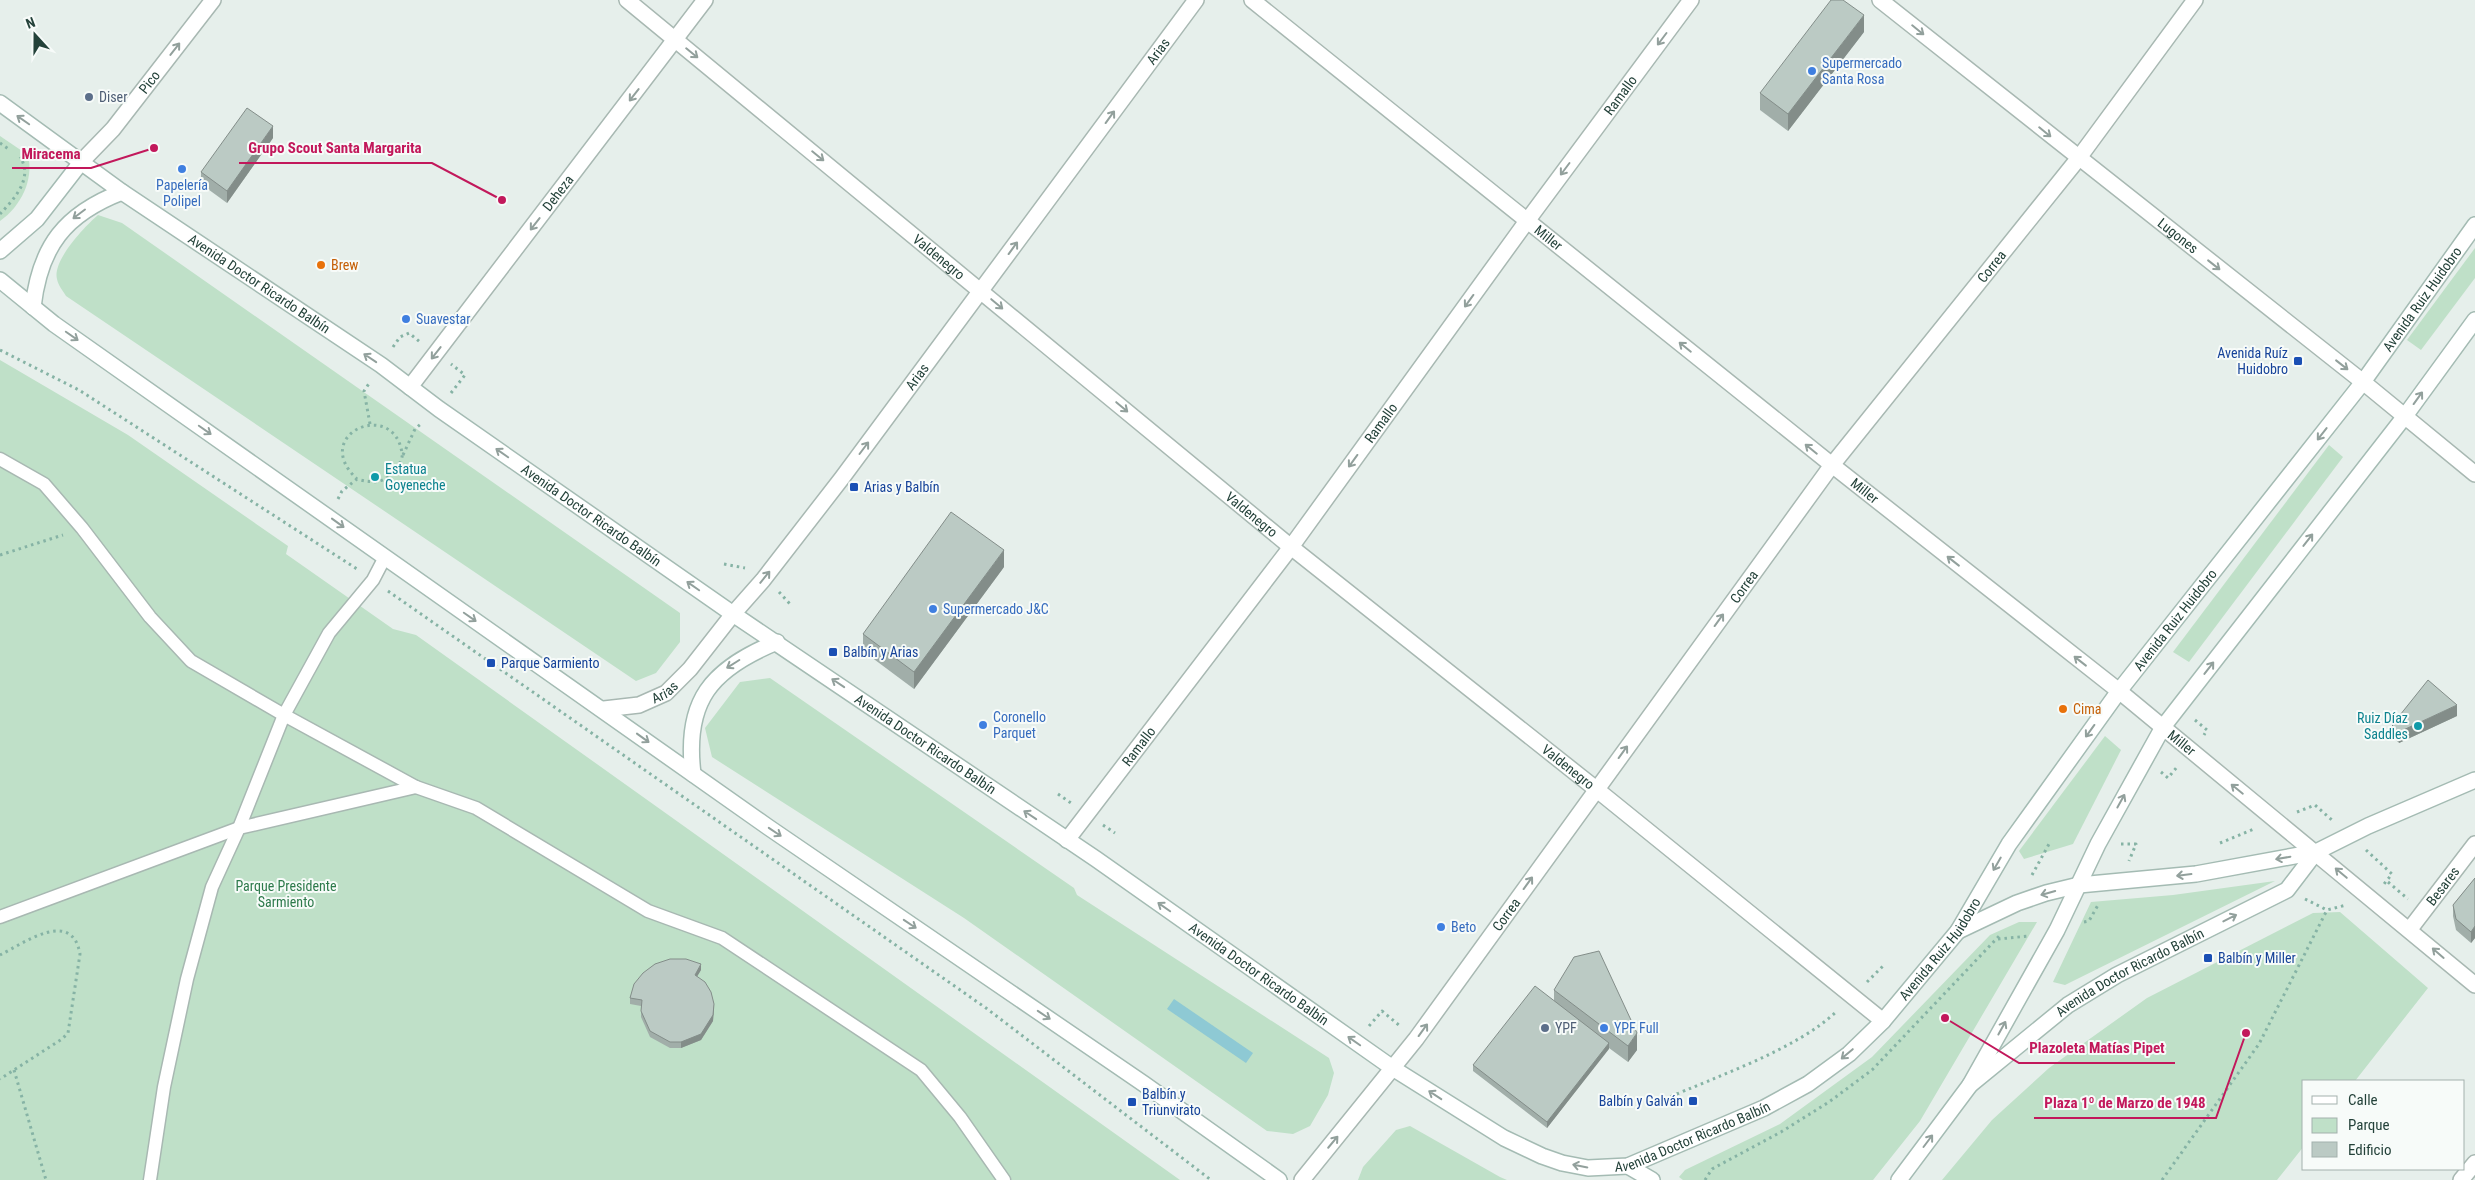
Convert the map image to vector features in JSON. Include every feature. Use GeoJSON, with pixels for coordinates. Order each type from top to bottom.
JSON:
{"type":"FeatureCollection","features":[{"type":"Feature","properties":{"kind":"street","name":"Pico"},"geometry":{"type":"LineString","coordinates":[[0,251],[37,219],[82,161],[113,129],[213,0]]}},
{"type":"Feature","properties":{"kind":"street","name":"Valdenegro"},"geometry":{"type":"LineString","coordinates":[[627,0],[1291,547],[1596,788],[1882,1021]]}},
{"type":"Feature","properties":{"kind":"street","name":"Deheza"},"geometry":{"type":"LineString","coordinates":[[410,387],[706,0]]}},
{"type":"Feature","properties":{"kind":"street","name":"Arias"},"geometry":{"type":"LineString","coordinates":[[604,709],[638,706],[666,693],[690,669],[733,614],[763,580],[842,478],[1196,0]]}},
{"type":"Feature","properties":{"kind":"street","name":"Miller"},"geometry":{"type":"LineString","coordinates":[[1252,0],[1832,466],[2118,691],[2410,929],[2475,985]]}},
{"type":"Feature","properties":{"kind":"street","name":"Ramallo"},"geometry":{"type":"LineString","coordinates":[[1067,840],[1291,547],[1527,221],[1691,0]]}},
{"type":"Feature","properties":{"kind":"street","name":"Lugones"},"geometry":{"type":"LineString","coordinates":[[1880,0],[2078,159],[2363,382],[2475,474]]}},
{"type":"Feature","properties":{"kind":"street","name":"Correa"},"geometry":{"type":"LineString","coordinates":[[1302,1180],[1394,1069],[1596,788],[1832,466],[2078,159],[2195,0]]}},
{"type":"Feature","properties":{"kind":"street","name":"Avenida Doctor Ricardo Balbín"},"geometry":{"type":"LineString","coordinates":[[0,103],[122,192],[380,365],[733,614],[1067,840],[1394,1069],[1474,1121],[1542,1156],[1588,1168],[1626,1173],[1756,1112],[1808,1084],[1849,1054],[1882,1021]]}},
{"type":"Feature","properties":{"kind":"street"},"geometry":{"type":"LineString","coordinates":[[33,307],[36,281],[44,256],[58,234],[76,215],[90,206],[122,192]]}},
{"type":"Feature","properties":{"kind":"street","name":"Avenida Ruiz Huidobro"},"geometry":{"type":"LineString","coordinates":[[1882,1021],[1958,931],[2009,844],[2118,691],[2363,382],[2475,225]]}},
{"type":"Feature","properties":{"kind":"street"},"geometry":{"type":"LineString","coordinates":[[0,280],[54,324],[604,709],[693,774],[1136,1079],[1279,1180]]}},
{"type":"Feature","properties":{"kind":"street"},"geometry":{"type":"LineString","coordinates":[[1970,1085],[2057,930],[2098,844],[2162,727],[2405,416],[2475,320]]}},
{"type":"Feature","properties":{"kind":"street"},"geometry":{"type":"LineString","coordinates":[[693,774],[690,745],[694,716],[707,690],[727,668],[752,653],[777,642]]}},
{"type":"Feature","properties":{"kind":"street","name":"Avenida Doctor Ricardo Balbín"},"geometry":{"type":"LineString","coordinates":[[1958,931],[2017,903],[2046,893],[2079,885],[2196,874],[2316,852],[2368,826],[2475,780]]}},
{"type":"Feature","properties":{"kind":"street","name":"Besares"},"geometry":{"type":"LineString","coordinates":[[2410,929],[2475,844]]}},
{"type":"Feature","properties":{"kind":"street","name":"Avenida Doctor Ricardo Balbín"},"geometry":{"type":"LineString","coordinates":[[1899,1180],[1970,1085],[2068,1005],[2109,980],[2287,890],[2316,852]]}},
{"type":"Feature","properties":{"kind":"street"},"geometry":{"type":"LineString","coordinates":[[2461,1180],[2475,1163]]}},
{"type":"Feature","properties":{"kind":"street"},"geometry":{"type":"LineString","coordinates":[[1626,1173],[1652,1180]]}},
{"type":"Feature","properties":{"kind":"lane"},"geometry":{"type":"LineString","coordinates":[[0,458],[44,484],[82,528],[150,617],[191,660],[284,715],[416,787],[476,808],[648,911],[722,938],[922,1070],[960,1116],[1004,1180]]}},
{"type":"Feature","properties":{"kind":"lane"},"geometry":{"type":"LineString","coordinates":[[150,1180],[164,1087],[187,979],[212,887],[239,828],[284,715],[329,633],[373,580],[385,557]]}},
{"type":"Feature","properties":{"kind":"lane"},"geometry":{"type":"LineString","coordinates":[[0,917],[239,828],[416,787]]}},
{"type":"Feature","properties":{"kind":"path"},"geometry":{"type":"LineString","coordinates":[[0,143],[10,150]]}},
{"type":"Feature","properties":{"kind":"path"},"geometry":{"type":"LineString","coordinates":[[0,214],[22,186],[25,178],[26,170],[20,157]]}},
{"type":"Feature","properties":{"kind":"path"},"geometry":{"type":"LineString","coordinates":[[0,350],[79,390],[373,580],[986,1008],[1211,1180]]}},
{"type":"Feature","properties":{"kind":"path"},"geometry":{"type":"LineString","coordinates":[[370,424],[380,425],[391,431],[398,441],[403,455],[393,474],[383,481],[370,483],[357,479],[346,469],[342,458],[343,446],[348,436],[358,428],[370,424]]}},
{"type":"Feature","properties":{"kind":"path"},"geometry":{"type":"LineString","coordinates":[[312,539],[342,491],[357,479]]}},
{"type":"Feature","properties":{"kind":"path"},"geometry":{"type":"LineString","coordinates":[[0,555],[82,528]]}},
{"type":"Feature","properties":{"kind":"path"},"geometry":{"type":"LineString","coordinates":[[2162,1180],[2259,1044],[2327,910]]}},
{"type":"Feature","properties":{"kind":"path"},"geometry":{"type":"LineString","coordinates":[[0,955],[54,930],[64,931],[72,936],[78,945],[80,954],[68,1033],[62,1039],[0,1079]]}},
{"type":"Feature","properties":{"kind":"path"},"geometry":{"type":"LineString","coordinates":[[1998,939],[2030,936]]}},
{"type":"Feature","properties":{"kind":"path"},"geometry":{"type":"LineString","coordinates":[[1665,1099],[1780,1048],[1830,1018],[1883,966]]}},
{"type":"Feature","properties":{"kind":"path"},"geometry":{"type":"LineString","coordinates":[[1356,1042],[1382,1011],[1416,1039]]}},
{"type":"Feature","properties":{"kind":"path"},"geometry":{"type":"LineString","coordinates":[[14,1070],[46,1180]]}},
{"type":"Feature","properties":{"kind":"green space"},"geometry":{"type":"Polygon","coordinates":[[[0,136],[28,155],[29,174],[20,200],[0,221],[0,136]]]}},
{"type":"Feature","properties":{"kind":"green space"},"geometry":{"type":"Polygon","coordinates":[[[98,215],[122,223],[680,613],[680,642],[656,673],[636,681],[66,296],[59,286],[57,279],[59,263],[78,235],[98,215]]]}},
{"type":"Feature","properties":{"kind":"green space"},"geometry":{"type":"Polygon","coordinates":[[[2475,248],[2475,278],[2421,350],[2407,340],[2475,248]]]}},
{"type":"Feature","properties":{"kind":"green space","name":"Parque Presidente Sarmiento"},"geometry":{"type":"Polygon","coordinates":[[[0,360],[128,435],[288,546],[286,554],[393,629],[416,635],[1180,1180],[0,1180],[0,360]]]}},
{"type":"Feature","properties":{"kind":"green space"},"geometry":{"type":"Polygon","coordinates":[[[2329,445],[2343,457],[2189,662],[2173,652],[2329,445]]]}},
{"type":"Feature","properties":{"kind":"green space"},"geometry":{"type":"Polygon","coordinates":[[[770,678],[1074,888],[1077,895],[1329,1058],[1334,1073],[1328,1095],[1310,1126],[1293,1134],[1267,1131],[964,918],[712,757],[705,728],[740,682],[770,678]]]}},
{"type":"Feature","properties":{"kind":"green space"},"geometry":{"type":"Polygon","coordinates":[[[2105,736],[2121,750],[2073,844],[2024,859],[2019,851],[2105,736]]]}},
{"type":"Feature","properties":{"kind":"green space"},"geometry":{"type":"Polygon","coordinates":[[[2275,881],[2065,985],[2053,982],[2091,902],[2173,895],[2275,881]]]}},
{"type":"Feature","properties":{"kind":"green space"},"geometry":{"type":"Polygon","coordinates":[[[2340,912],[2428,988],[2356,1080],[2302,1080],[2302,1149],[2277,1180],[1942,1180],[1992,1120],[2049,1068],[2147,998],[2313,913],[2340,912]]]}},
{"type":"Feature","properties":{"kind":"green space"},"geometry":{"type":"Polygon","coordinates":[[[2019,922],[2037,922],[1920,1121],[1873,1180],[1683,1180],[1679,1177],[1685,1170],[1780,1124],[1872,1057],[1990,935],[2019,922]]]}},
{"type":"Feature","properties":{"kind":"green space"},"geometry":{"type":"Polygon","coordinates":[[[1410,1126],[1507,1180],[1358,1180],[1363,1167],[1396,1130],[1410,1126]]]}},
{"type":"Feature","properties":{"kind":"water"},"geometry":{"type":"Polygon","coordinates":[[[1174,999],[1253,1053],[1246,1063],[1167,1009],[1174,999]]]}},
{"type":"Feature","properties":{"kind":"building","name":"Supermercado Santa Rosa"},"geometry":{"type":"Polygon","coordinates":[[[1831,0],[1843,0],[1864,15],[1788,114],[1760,93],[1831,0]]]}},
{"type":"Feature","properties":{"kind":"building"},"geometry":{"type":"Polygon","coordinates":[[[247,108],[273,126],[227,191],[201,172],[247,108]]]}},
{"type":"Feature","properties":{"kind":"building","name":"Supermercado J&C"},"geometry":{"type":"Polygon","coordinates":[[[951,512],[1004,550],[914,672],[863,634],[951,512]]]}},
{"type":"Feature","properties":{"kind":"building"},"geometry":{"type":"Polygon","coordinates":[[[2428,680],[2457,705],[2399,732],[2392,725],[2428,680]]]}},
{"type":"Feature","properties":{"kind":"building"},"geometry":{"type":"Polygon","coordinates":[[[2475,878],[2475,926],[2471,932],[2456,919],[2453,905],[2475,878]]]}},
{"type":"Feature","properties":{"kind":"building","name":"YPF Full"},"geometry":{"type":"Polygon","coordinates":[[[1599,951],[1637,1033],[1628,1046],[1554,990],[1574,957],[1599,951]]]}},
{"type":"Feature","properties":{"kind":"building"},"geometry":{"type":"Polygon","coordinates":[[[670,959],[686,959],[701,964],[695,975],[705,982],[711,992],[714,1004],[713,1015],[701,1034],[681,1042],[670,1042],[650,1031],[641,1011],[642,1000],[630,998],[634,984],[643,973],[655,964],[670,959]]]}},
{"type":"Feature","properties":{"kind":"building"},"geometry":{"type":"Polygon","coordinates":[[[1535,986],[1609,1043],[1547,1122],[1473,1065],[1535,986]]]}},
{"type":"Feature","properties":{"kind":"place","name":"Supermercado Santa Rosa"},"geometry":{"type":"Point","coordinates":[1812,71]}},
{"type":"Feature","properties":{"kind":"place","name":"Diser"},"geometry":{"type":"Point","coordinates":[89,97]}},
{"type":"Feature","properties":{"kind":"place","name":"Miracema"},"geometry":{"type":"Point","coordinates":[154,148]}},
{"type":"Feature","properties":{"kind":"place","name":"Papelería Polipel"},"geometry":{"type":"Point","coordinates":[182,169]}},
{"type":"Feature","properties":{"kind":"place","name":"Grupo Scout Santa Margarita"},"geometry":{"type":"Point","coordinates":[502,200]}},
{"type":"Feature","properties":{"kind":"place","name":"Brew"},"geometry":{"type":"Point","coordinates":[321,265]}},
{"type":"Feature","properties":{"kind":"place","name":"Suavestar"},"geometry":{"type":"Point","coordinates":[406,319]}},
{"type":"Feature","properties":{"kind":"place","name":"Avenida Ruíz Huidobro"},"geometry":{"type":"Point","coordinates":[2298,361]}},
{"type":"Feature","properties":{"kind":"place","name":"Estatua Goyeneche"},"geometry":{"type":"Point","coordinates":[375,477]}},
{"type":"Feature","properties":{"kind":"place","name":"Arias y Balbín"},"geometry":{"type":"Point","coordinates":[854,487]}},
{"type":"Feature","properties":{"kind":"place","name":"Supermercado J&C"},"geometry":{"type":"Point","coordinates":[933,609]}},
{"type":"Feature","properties":{"kind":"place","name":"Balbín y Arias"},"geometry":{"type":"Point","coordinates":[833,652]}},
{"type":"Feature","properties":{"kind":"place","name":"Parque Sarmiento"},"geometry":{"type":"Point","coordinates":[491,663]}},
{"type":"Feature","properties":{"kind":"place","name":"Cima"},"geometry":{"type":"Point","coordinates":[2063,709]}},
{"type":"Feature","properties":{"kind":"place","name":"Coronello Parquet"},"geometry":{"type":"Point","coordinates":[983,725]}},
{"type":"Feature","properties":{"kind":"place","name":"Ruiz Díaz Saddles"},"geometry":{"type":"Point","coordinates":[2418,726]}},
{"type":"Feature","properties":{"kind":"place","name":"Beto"},"geometry":{"type":"Point","coordinates":[1441,927]}},
{"type":"Feature","properties":{"kind":"place","name":"Balbín y Miller"},"geometry":{"type":"Point","coordinates":[2208,958]}},
{"type":"Feature","properties":{"kind":"place","name":"Plazoleta Matías Pipet"},"geometry":{"type":"Point","coordinates":[1945,1018]}},
{"type":"Feature","properties":{"kind":"place","name":"YPF"},"geometry":{"type":"Point","coordinates":[1545,1028]}},
{"type":"Feature","properties":{"kind":"place","name":"YPF Full"},"geometry":{"type":"Point","coordinates":[1604,1028]}},
{"type":"Feature","properties":{"kind":"place","name":"Plaza 1º de Marzo de 1948"},"geometry":{"type":"Point","coordinates":[2246,1033]}},
{"type":"Feature","properties":{"kind":"place","name":"Balbín y Galván"},"geometry":{"type":"Point","coordinates":[1693,1101]}},
{"type":"Feature","properties":{"kind":"place","name":"Balbín y Triunvirato"},"geometry":{"type":"Point","coordinates":[1132,1102]}}]}
